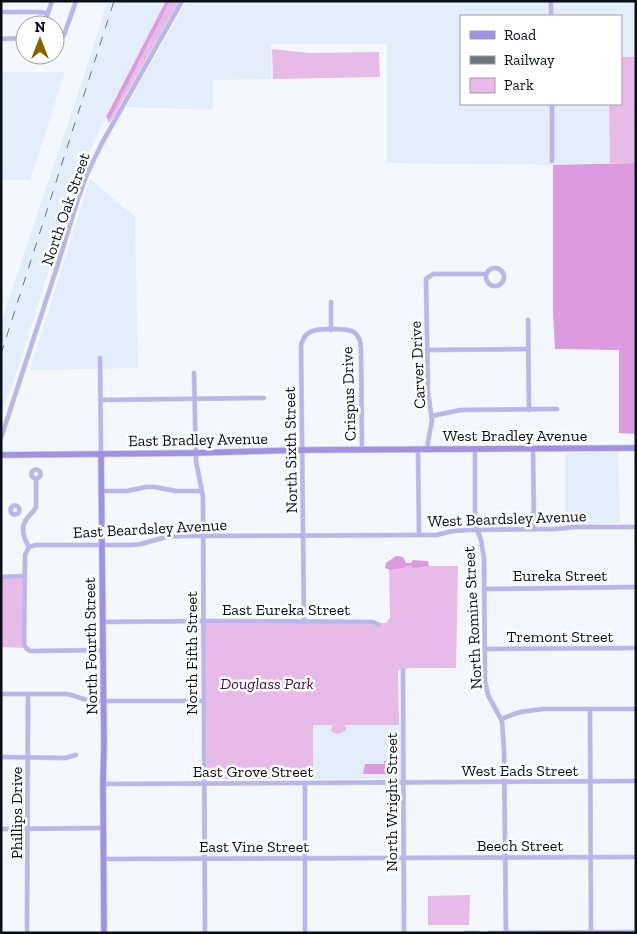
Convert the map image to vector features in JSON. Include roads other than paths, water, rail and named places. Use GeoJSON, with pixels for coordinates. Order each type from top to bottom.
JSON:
{"type":"FeatureCollection","features":[{"type":"Feature","properties":{"kind":"main road","name":"West Bradley Avenue"},"geometry":{"type":"LineString","coordinates":[[395,450],[636,448]]}},
{"type":"Feature","properties":{"kind":"main road","name":"East Bradley Avenue"},"geometry":{"type":"LineString","coordinates":[[1,455],[395,450]]}},
{"type":"Feature","properties":{"kind":"main road","name":"North Fourth Street"},"geometry":{"type":"LineString","coordinates":[[101,454],[104,933]]}},
{"type":"Feature","properties":{"kind":"street"},"geometry":{"type":"LineString","coordinates":[[1,12],[48,13],[52,1]]}},
{"type":"Feature","properties":{"kind":"street"},"geometry":{"type":"LineString","coordinates":[[65,32],[76,1]]}},
{"type":"Feature","properties":{"kind":"street","name":"North Oak Street"},"geometry":{"type":"LineString","coordinates":[[1,438],[87,174],[102,143],[182,1]]}},
{"type":"Feature","properties":{"kind":"street"},"geometry":{"type":"LineString","coordinates":[[551,1],[551,15]]}},
{"type":"Feature","properties":{"kind":"street"},"geometry":{"type":"LineString","coordinates":[[1,39],[15,38]]}},
{"type":"Feature","properties":{"kind":"street"},"geometry":{"type":"LineString","coordinates":[[552,105],[552,161]]}},
{"type":"Feature","properties":{"kind":"street"},"geometry":{"type":"LineString","coordinates":[[496,268],[503,274],[503,280],[500,285],[492,286],[487,282],[486,274],[496,268]]}},
{"type":"Feature","properties":{"kind":"street","name":"Carver Drive"},"geometry":{"type":"LineString","coordinates":[[427,449],[432,416],[428,392],[426,280],[433,274],[486,274]]}},
{"type":"Feature","properties":{"kind":"street"},"geometry":{"type":"LineString","coordinates":[[331,302],[331,330]]}},
{"type":"Feature","properties":{"kind":"street"},"geometry":{"type":"LineString","coordinates":[[528,320],[529,410]]}},
{"type":"Feature","properties":{"kind":"street","name":"North Sixth Street"},"geometry":{"type":"LineString","coordinates":[[304,621],[301,345],[309,332],[314,330],[331,330]]}},
{"type":"Feature","properties":{"kind":"street","name":"Crispus Drive"},"geometry":{"type":"LineString","coordinates":[[331,330],[354,332],[361,342],[362,450]]}},
{"type":"Feature","properties":{"kind":"street"},"geometry":{"type":"LineString","coordinates":[[427,350],[528,349]]}},
{"type":"Feature","properties":{"kind":"street","name":"North Fourth Street"},"geometry":{"type":"LineString","coordinates":[[100,358],[101,454]]}},
{"type":"Feature","properties":{"kind":"street","name":"North Fifth Street"},"geometry":{"type":"LineString","coordinates":[[194,373],[197,472],[203,497],[204,933]]}},
{"type":"Feature","properties":{"kind":"street"},"geometry":{"type":"LineString","coordinates":[[100,400],[264,398]]}},
{"type":"Feature","properties":{"kind":"street"},"geometry":{"type":"LineString","coordinates":[[432,416],[460,410],[557,409]]}},
{"type":"Feature","properties":{"kind":"street","name":"North Romine Street"},"geometry":{"type":"LineString","coordinates":[[475,449],[475,524],[483,550],[485,589],[485,681],[486,690],[501,719],[504,750],[506,933]]}},
{"type":"Feature","properties":{"kind":"street"},"geometry":{"type":"LineString","coordinates":[[533,449],[534,529]]}},
{"type":"Feature","properties":{"kind":"street"},"geometry":{"type":"LineString","coordinates":[[418,450],[419,534]]}},
{"type":"Feature","properties":{"kind":"street"},"geometry":{"type":"LineString","coordinates":[[36,479],[36,507],[22,529],[29,547],[25,555],[24,644],[30,651],[103,650]]}},
{"type":"Feature","properties":{"kind":"street"},"geometry":{"type":"LineString","coordinates":[[102,491],[127,491],[146,487],[176,491],[202,491]]}},
{"type":"Feature","properties":{"kind":"street"},"geometry":{"type":"LineString","coordinates":[[18,513],[26,520]]}},
{"type":"Feature","properties":{"kind":"street","name":"West Beardsley Avenue"},"geometry":{"type":"LineString","coordinates":[[379,535],[436,535],[462,530],[636,527]]}},
{"type":"Feature","properties":{"kind":"street","name":"East Beardsley Avenue"},"geometry":{"type":"LineString","coordinates":[[29,547],[36,545],[141,544],[166,537],[379,535]]}},
{"type":"Feature","properties":{"kind":"street"},"geometry":{"type":"LineString","coordinates":[[1,577],[25,576]]}},
{"type":"Feature","properties":{"kind":"street","name":"Eureka Street"},"geometry":{"type":"LineString","coordinates":[[485,589],[636,587]]}},
{"type":"Feature","properties":{"kind":"street","name":"East Eureka Street"},"geometry":{"type":"LineString","coordinates":[[103,622],[304,621],[373,622],[379,625]]}},
{"type":"Feature","properties":{"kind":"street","name":"Tremont Street"},"geometry":{"type":"LineString","coordinates":[[485,649],[636,648]]}},
{"type":"Feature","properties":{"kind":"street","name":"North Wright Street"},"geometry":{"type":"LineString","coordinates":[[403,670],[404,933]]}},
{"type":"Feature","properties":{"kind":"street"},"geometry":{"type":"LineString","coordinates":[[1,694],[66,694],[88,701],[204,700]]}},
{"type":"Feature","properties":{"kind":"street","name":"Phillips Drive"},"geometry":{"type":"LineString","coordinates":[[27,933],[28,694]]}},
{"type":"Feature","properties":{"kind":"street"},"geometry":{"type":"LineString","coordinates":[[590,709],[591,932]]}},
{"type":"Feature","properties":{"kind":"street"},"geometry":{"type":"LineString","coordinates":[[501,719],[531,710],[636,709]]}},
{"type":"Feature","properties":{"kind":"street"},"geometry":{"type":"LineString","coordinates":[[1,757],[65,758],[76,755]]}},
{"type":"Feature","properties":{"kind":"street","name":"West Eads Street"},"geometry":{"type":"LineString","coordinates":[[404,782],[636,781]]}},
{"type":"Feature","properties":{"kind":"street","name":"East Grove Street"},"geometry":{"type":"LineString","coordinates":[[103,784],[404,782]]}},
{"type":"Feature","properties":{"kind":"street"},"geometry":{"type":"LineString","coordinates":[[305,783],[305,933]]}},
{"type":"Feature","properties":{"kind":"street"},"geometry":{"type":"LineString","coordinates":[[1,829],[103,828]]}},
{"type":"Feature","properties":{"kind":"street","name":"Beech Street"},"geometry":{"type":"LineString","coordinates":[[404,857],[636,857]]}},
{"type":"Feature","properties":{"kind":"street","name":"East Vine Street"},"geometry":{"type":"LineString","coordinates":[[104,859],[404,857]]}},
{"type":"Feature","properties":{"kind":"street"},"geometry":{"type":"LineString","coordinates":[[489,933],[636,932]]}},
{"type":"Feature","properties":{"kind":"street"},"geometry":{"type":"LineString","coordinates":[[465,933],[478,933]]}},
{"type":"Feature","properties":{"kind":"railway"},"geometry":{"type":"LineString","coordinates":[[1,354],[114,1]]}},
{"type":"Feature","properties":{"kind":"park label","name":"Douglass Park"},"geometry":{"type":"Point","coordinates":[267,683]}}]}
